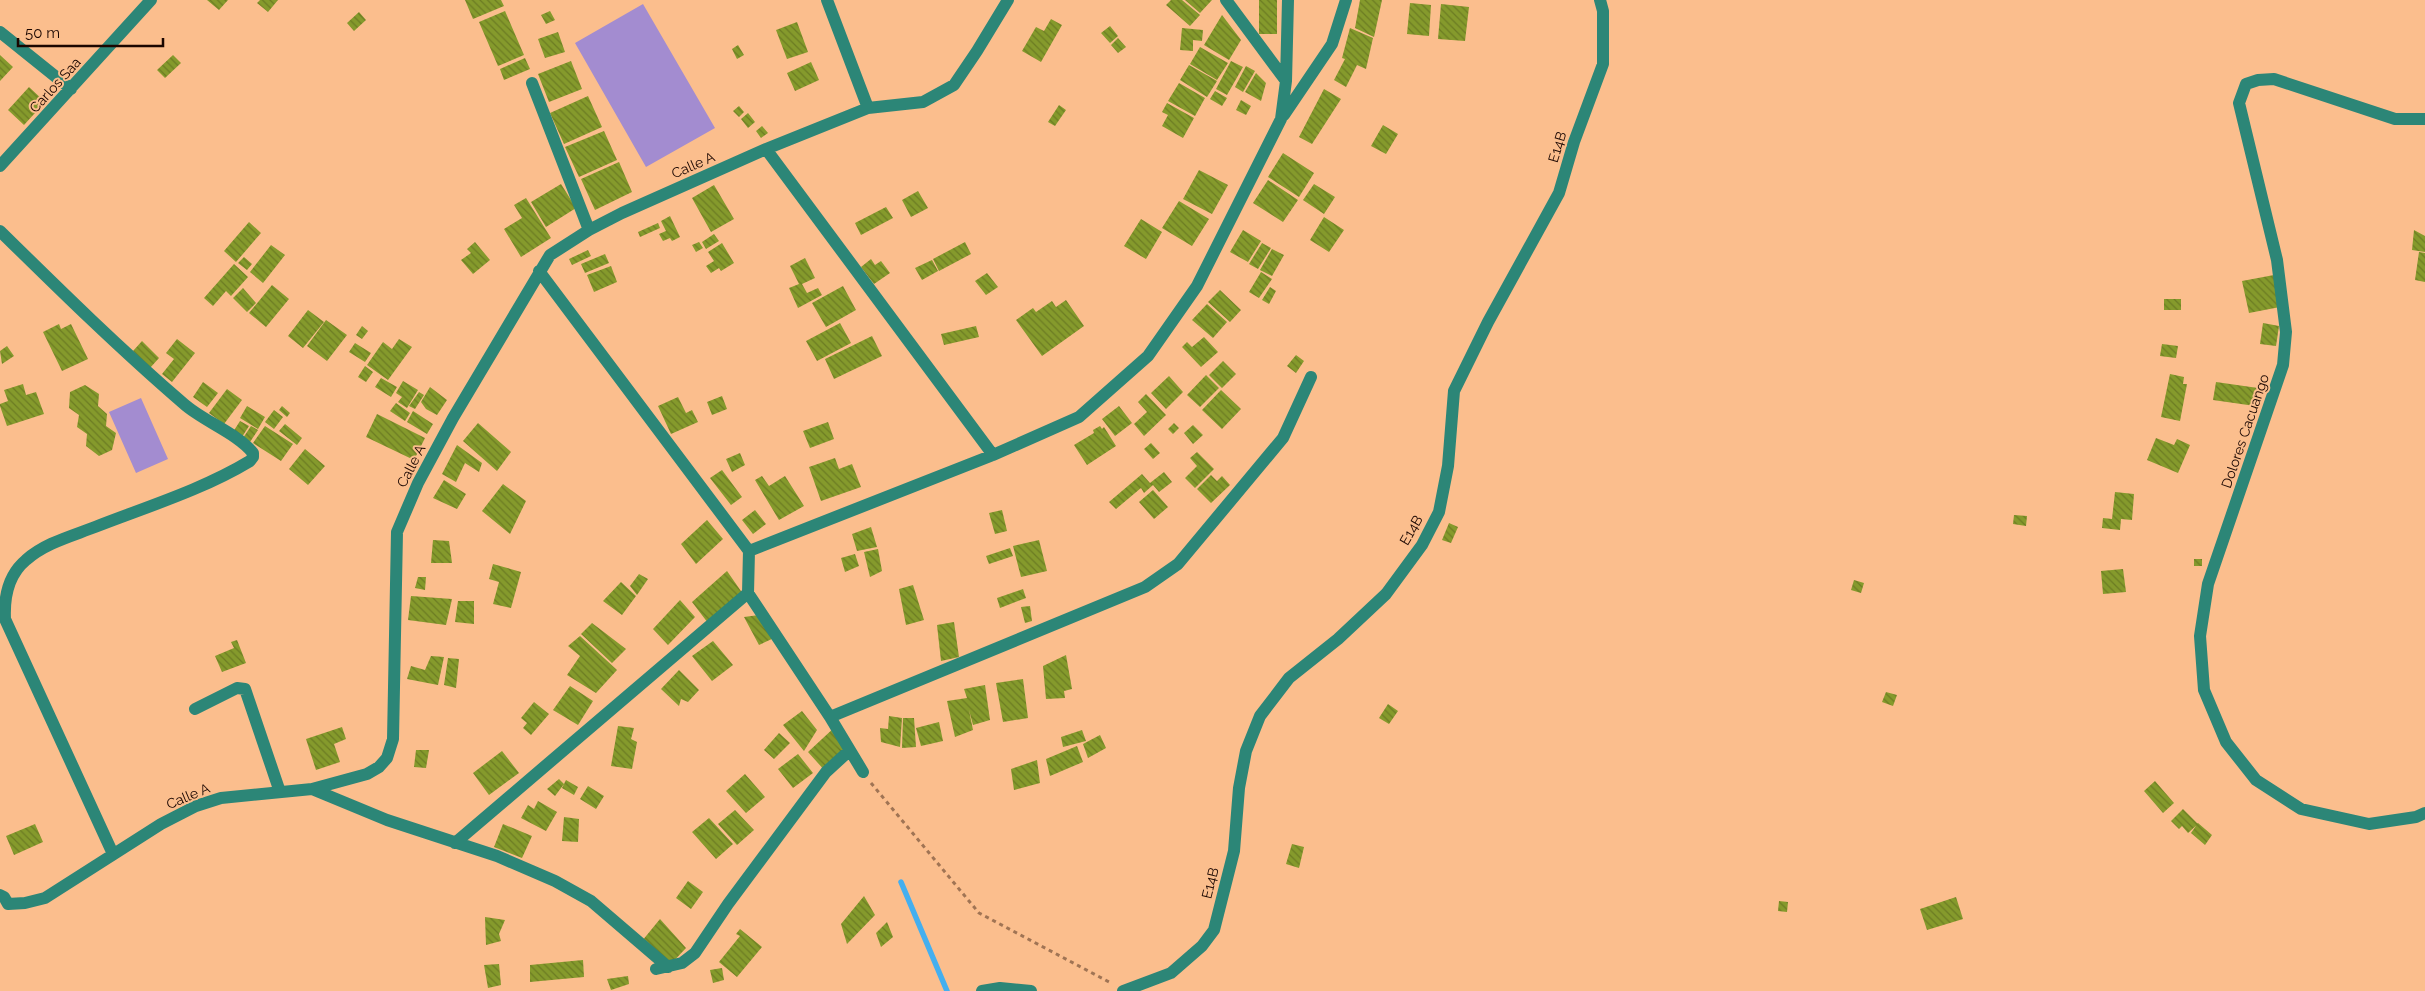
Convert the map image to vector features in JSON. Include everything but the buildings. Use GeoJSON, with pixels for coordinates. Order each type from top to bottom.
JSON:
{"type":"FeatureCollection","features":[{"type":"Feature","properties":{"kind":"street","name":"Carlos Saa"},"geometry":{"type":"LineString","coordinates":[[0,166],[151,0]]}},
{"type":"Feature","properties":{"kind":"street"},"geometry":{"type":"LineString","coordinates":[[826,0],[868,108]]}},
{"type":"Feature","properties":{"kind":"street","name":"Calle A"},"geometry":{"type":"LineString","coordinates":[[2,897],[8,904],[26,904],[45,898],[161,824],[196,806],[221,798],[312,789],[367,774],[379,767],[387,758],[392,739],[397,532],[418,483],[453,418],[550,255],[588,230],[766,148],[868,108],[923,102],[954,85],[978,51],[1008,0]]}},
{"type":"Feature","properties":{"kind":"street"},"geometry":{"type":"LineString","coordinates":[[1226,0],[1286,81]]}},
{"type":"Feature","properties":{"kind":"street"},"geometry":{"type":"LineString","coordinates":[[1281,119],[1286,81],[1288,0]]}},
{"type":"Feature","properties":{"kind":"street"},"geometry":{"type":"LineString","coordinates":[[749,551],[993,455],[1079,418],[1148,356],[1197,286],[1281,119],[1332,44],[1346,0]]}},
{"type":"Feature","properties":{"kind":"street","name":"E14B"},"geometry":{"type":"LineString","coordinates":[[1121,989],[1171,973],[1202,946],[1214,930],[1234,851],[1240,788],[1246,751],[1260,716],[1289,678],[1338,639],[1386,594],[1422,545],[1439,512],[1448,466],[1454,391],[1488,322],[1559,193],[1574,142],[1603,64],[1604,11],[1600,0]]}},
{"type":"Feature","properties":{"kind":"street"},"geometry":{"type":"LineString","coordinates":[[0,32],[71,89]]}},
{"type":"Feature","properties":{"kind":"street","name":"Dolores Cacuango"},"geometry":{"type":"LineString","coordinates":[[2425,119],[2395,119],[2274,78],[2246,84],[2239,103],[2277,260],[2286,332],[2283,365],[2208,584],[2200,636],[2204,690],[2226,742],[2256,780],[2301,809],[2369,824],[2416,817],[2425,813]]}},
{"type":"Feature","properties":{"kind":"street"},"geometry":{"type":"LineString","coordinates":[[532,83],[588,230]]}},
{"type":"Feature","properties":{"kind":"street"},"geometry":{"type":"LineString","coordinates":[[766,148],[993,455]]}},
{"type":"Feature","properties":{"kind":"street"},"geometry":{"type":"LineString","coordinates":[[0,231],[85,316],[186,407],[253,453],[253,458],[250,461],[199,486],[48,545],[25,560],[9,585],[4,600],[5,619],[113,854]]}},
{"type":"Feature","properties":{"kind":"street"},"geometry":{"type":"LineString","coordinates":[[539,271],[749,551],[748,593],[830,717],[863,772]]}},
{"type":"Feature","properties":{"kind":"street"},"geometry":{"type":"LineString","coordinates":[[830,717],[1145,587],[1170,570],[1178,564],[1222,514],[1283,438],[1311,377]]}},
{"type":"Feature","properties":{"kind":"street"},"geometry":{"type":"LineString","coordinates":[[455,843],[748,593]]}},
{"type":"Feature","properties":{"kind":"street"},"geometry":{"type":"LineString","coordinates":[[195,709],[237,688],[245,689],[280,792]]}},
{"type":"Feature","properties":{"kind":"street"},"geometry":{"type":"LineString","coordinates":[[656,969],[682,963],[695,953],[728,904],[826,772],[849,751]]}},
{"type":"Feature","properties":{"kind":"street"},"geometry":{"type":"LineString","coordinates":[[312,789],[387,820],[497,856],[538,874],[590,901],[668,967]]}},
{"type":"Feature","properties":{"kind":"street"},"geometry":{"type":"LineString","coordinates":[[982,991],[1000,988],[1031,991]]}},
{"type":"Feature","properties":{"kind":"path"},"geometry":{"type":"LineString","coordinates":[[863,772],[978,913],[1121,989]]}},
{"type":"Feature","properties":{"kind":"shaded area"},"geometry":{"type":"Polygon","coordinates":[[[643,4],[715,128],[646,167],[575,43],[643,4]]]}},
{"type":"Feature","properties":{"kind":"shaded area"},"geometry":{"type":"Polygon","coordinates":[[[141,398],[168,459],[136,473],[109,412],[141,398]]]}},
{"type":"Feature","properties":{"kind":"waterway"},"geometry":{"type":"LineString","coordinates":[[901,882],[947,991]]}}]}
